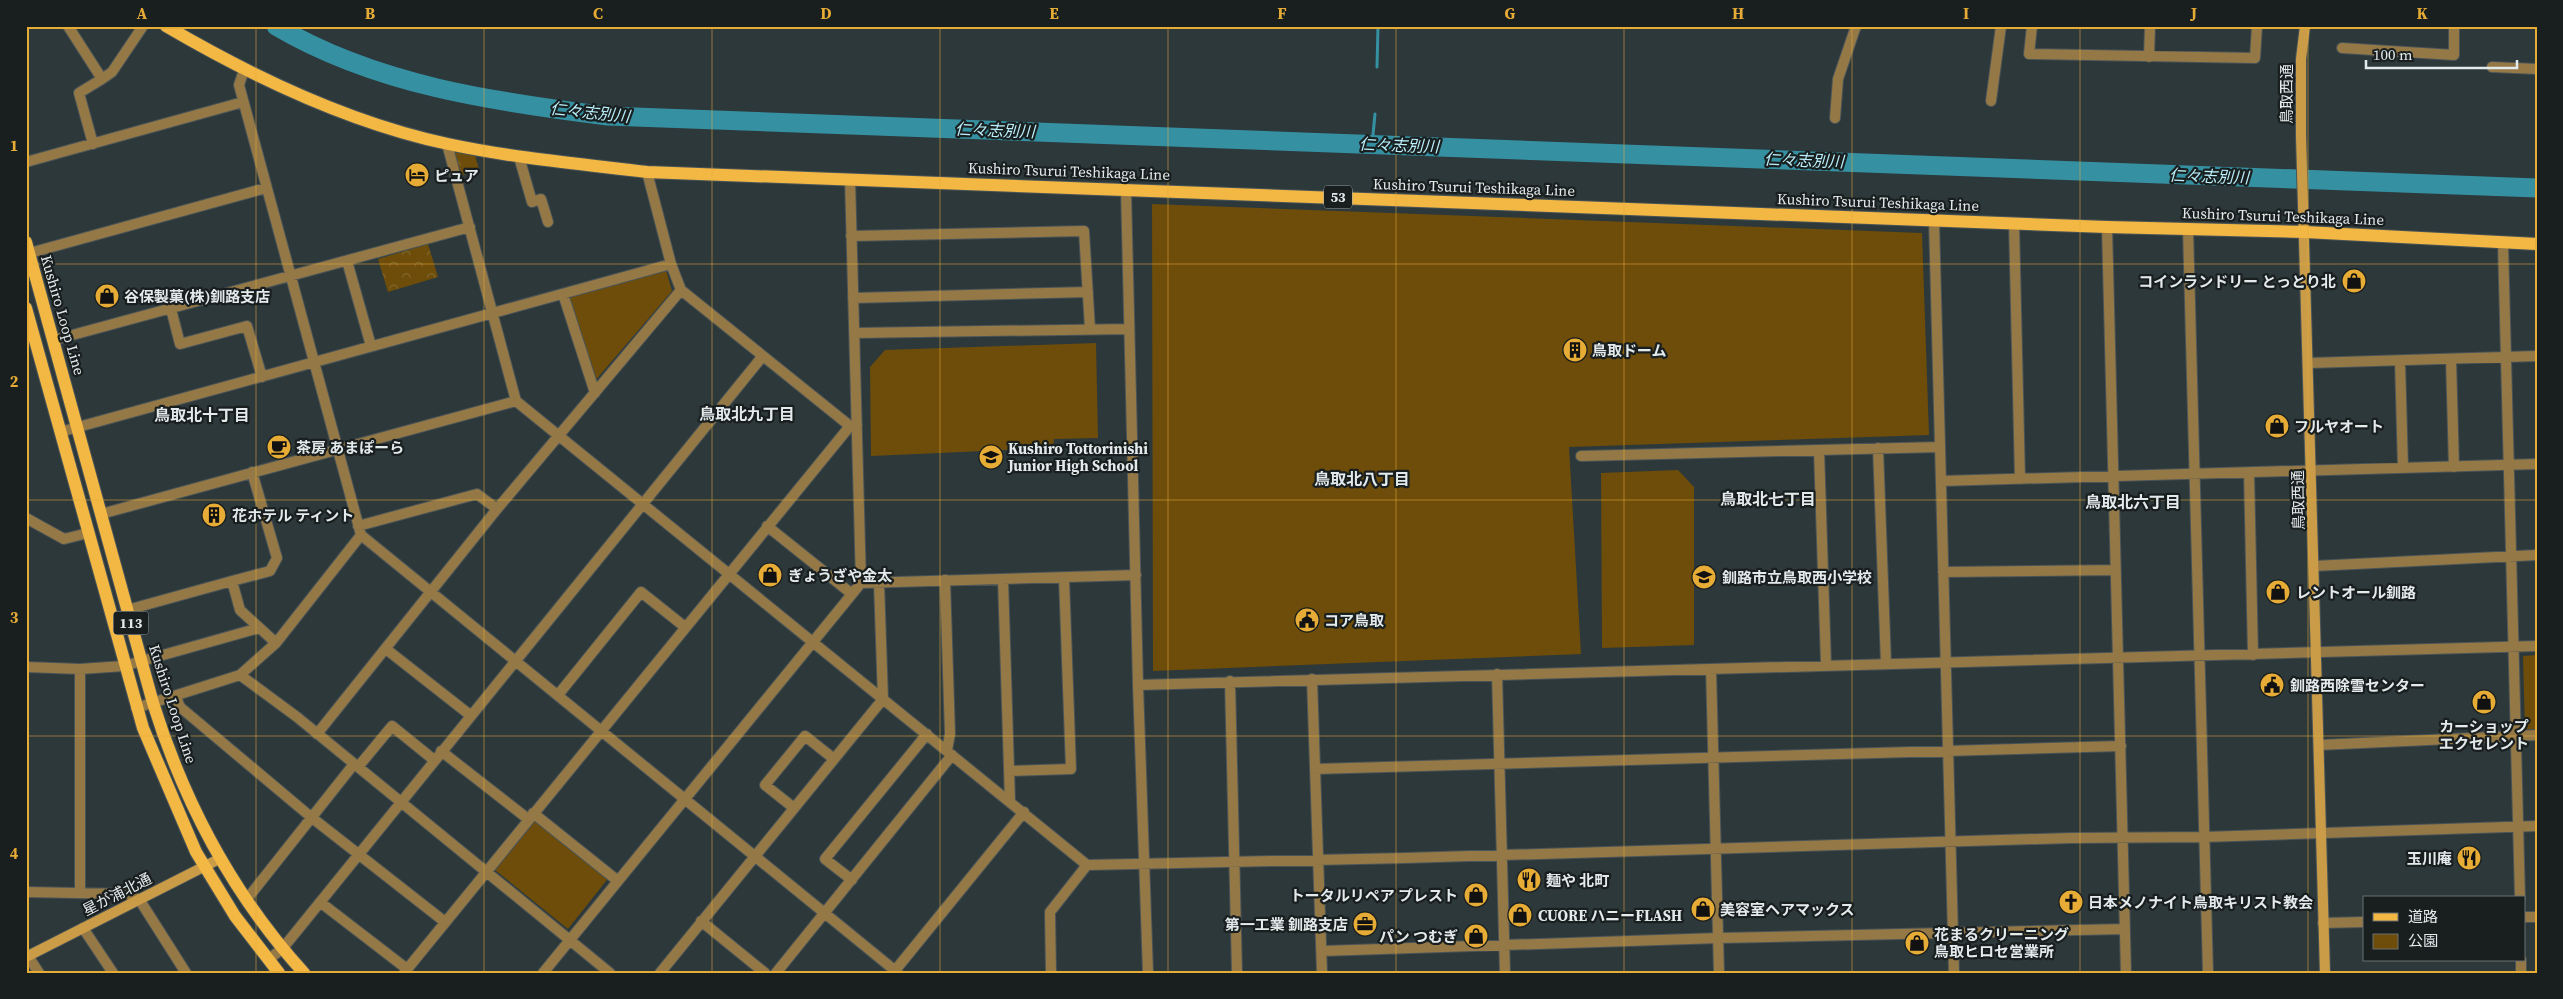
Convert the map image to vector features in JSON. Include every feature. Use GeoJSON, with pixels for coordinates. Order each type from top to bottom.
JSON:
{"type":"FeatureCollection","features":[{"type":"Feature","properties":{"kind":"main road","name":"Kushiro Tsurui Teshikaga Line"},"geometry":{"type":"LineString","coordinates":[[166,26],[244,70],[376,123],[447,144],[519,157],[647,172],[2107,228],[2305,227],[2537,244]]}},
{"type":"Feature","properties":{"kind":"main road","name":"Kushiro Loop Line"},"geometry":{"type":"LineString","coordinates":[[27,250],[54,340],[153,703],[175,767],[200,822],[221,858],[247,899],[304,973]]}},
{"type":"Feature","properties":{"kind":"main road","name":"113"},"geometry":{"type":"LineString","coordinates":[[26,308],[136,708],[174,804],[205,867],[235,916],[279,973]]}},
{"type":"Feature","properties":{"kind":"street"},"geometry":{"type":"LineString","coordinates":[[68,26],[102,80]]}},
{"type":"Feature","properties":{"kind":"street"},"geometry":{"type":"LineString","coordinates":[[93,144],[79,93],[112,72],[143,26]]}},
{"type":"Feature","properties":{"kind":"street"},"geometry":{"type":"LineString","coordinates":[[1835,118],[1838,79],[1856,26]]}},
{"type":"Feature","properties":{"kind":"street"},"geometry":{"type":"LineString","coordinates":[[1991,101],[2001,26]]}},
{"type":"Feature","properties":{"kind":"street"},"geometry":{"type":"LineString","coordinates":[[2032,26],[2029,54],[2255,58],[2257,26]]}},
{"type":"Feature","properties":{"kind":"street"},"geometry":{"type":"LineString","coordinates":[[2149,57],[2150,26]]}},
{"type":"Feature","properties":{"kind":"street","name":"鳥取西通"},"geometry":{"type":"LineString","coordinates":[[2305,26],[2301,59],[2302,144],[2322,834],[2324,973]]}},
{"type":"Feature","properties":{"kind":"street"},"geometry":{"type":"LineString","coordinates":[[2342,48],[2454,56],[2454,26]]}},
{"type":"Feature","properties":{"kind":"street"},"geometry":{"type":"LineString","coordinates":[[2492,67],[2537,69]]}},
{"type":"Feature","properties":{"kind":"street"},"geometry":{"type":"LineString","coordinates":[[244,70],[239,84],[243,102],[360,531],[431,593],[600,729],[895,972],[1024,812]]}},
{"type":"Feature","properties":{"kind":"street"},"geometry":{"type":"LineString","coordinates":[[26,162],[243,102]]}},
{"type":"Feature","properties":{"kind":"street"},"geometry":{"type":"LineString","coordinates":[[447,144],[516,400],[1088,865],[2123,837],[2322,834],[2537,826]]}},
{"type":"Feature","properties":{"kind":"street"},"geometry":{"type":"LineString","coordinates":[[519,157],[532,202],[541,199],[548,222]]}},
{"type":"Feature","properties":{"kind":"street"},"geometry":{"type":"LineString","coordinates":[[647,172],[671,264],[681,290],[762,357],[854,425]]}},
{"type":"Feature","properties":{"kind":"street"},"geometry":{"type":"LineString","coordinates":[[543,973],[861,583],[854,425],[850,179]]}},
{"type":"Feature","properties":{"kind":"street"},"geometry":{"type":"LineString","coordinates":[[27,250],[266,188]]}},
{"type":"Feature","properties":{"kind":"street"},"geometry":{"type":"LineString","coordinates":[[1126,190],[1138,685],[1148,973]]}},
{"type":"Feature","properties":{"kind":"street"},"geometry":{"type":"LineString","coordinates":[[1934,220],[1954,973]]}},
{"type":"Feature","properties":{"kind":"street"},"geometry":{"type":"LineString","coordinates":[[2014,223],[2020,479]]}},
{"type":"Feature","properties":{"kind":"street"},"geometry":{"type":"LineString","coordinates":[[54,340],[470,227]]}},
{"type":"Feature","properties":{"kind":"street"},"geometry":{"type":"LineString","coordinates":[[2107,228],[2126,973]]}},
{"type":"Feature","properties":{"kind":"street"},"geometry":{"type":"LineString","coordinates":[[2188,229],[2208,973]]}},
{"type":"Feature","properties":{"kind":"street"},"geometry":{"type":"LineString","coordinates":[[851,236],[1084,231],[1090,329]]}},
{"type":"Feature","properties":{"kind":"street"},"geometry":{"type":"LineString","coordinates":[[2503,242],[2520,896]]}},
{"type":"Feature","properties":{"kind":"street"},"geometry":{"type":"LineString","coordinates":[[347,261],[371,346]]}},
{"type":"Feature","properties":{"kind":"street"},"geometry":{"type":"LineString","coordinates":[[60,432],[671,264]]}},
{"type":"Feature","properties":{"kind":"street"},"geometry":{"type":"LineString","coordinates":[[317,734],[497,510],[681,290]]}},
{"type":"Feature","properties":{"kind":"street"},"geometry":{"type":"LineString","coordinates":[[853,298],[1088,292]]}},
{"type":"Feature","properties":{"kind":"street"},"geometry":{"type":"LineString","coordinates":[[563,294],[595,393]]}},
{"type":"Feature","properties":{"kind":"street"},"geometry":{"type":"LineString","coordinates":[[171,309],[180,344],[247,326],[262,377]]}},
{"type":"Feature","properties":{"kind":"street"},"geometry":{"type":"LineString","coordinates":[[854,333],[1129,328]]}},
{"type":"Feature","properties":{"kind":"street"},"geometry":{"type":"LineString","coordinates":[[2309,363],[2537,356]]}},
{"type":"Feature","properties":{"kind":"street"},"geometry":{"type":"LineString","coordinates":[[269,959],[283,948],[437,755],[762,357]]}},
{"type":"Feature","properties":{"kind":"street"},"geometry":{"type":"LineString","coordinates":[[2451,359],[2454,467]]}},
{"type":"Feature","properties":{"kind":"street"},"geometry":{"type":"LineString","coordinates":[[2400,361],[2404,468]]}},
{"type":"Feature","properties":{"kind":"street"},"geometry":{"type":"LineString","coordinates":[[101,514],[516,400]]}},
{"type":"Feature","properties":{"kind":"street"},"geometry":{"type":"LineString","coordinates":[[320,902],[405,971],[600,729],[767,526],[854,425]]}},
{"type":"Feature","properties":{"kind":"street"},"geometry":{"type":"LineString","coordinates":[[1581,456],[1940,447]]}},
{"type":"Feature","properties":{"kind":"street"},"geometry":{"type":"LineString","coordinates":[[1878,448],[1886,663]]}},
{"type":"Feature","properties":{"kind":"street"},"geometry":{"type":"LineString","coordinates":[[1819,450],[1826,664]]}},
{"type":"Feature","properties":{"kind":"street"},"geometry":{"type":"LineString","coordinates":[[1941,481],[2537,464]]}},
{"type":"Feature","properties":{"kind":"street"},"geometry":{"type":"LineString","coordinates":[[127,610],[270,571],[277,558],[252,472]]}},
{"type":"Feature","properties":{"kind":"street"},"geometry":{"type":"LineString","coordinates":[[2249,473],[2253,655]]}},
{"type":"Feature","properties":{"kind":"street"},"geometry":{"type":"LineString","coordinates":[[136,708],[176,697],[240,675],[276,643],[360,531],[477,494],[497,510]]}},
{"type":"Feature","properties":{"kind":"street"},"geometry":{"type":"LineString","coordinates":[[26,518],[64,539],[88,533]]}},
{"type":"Feature","properties":{"kind":"street"},"geometry":{"type":"LineString","coordinates":[[767,526],[852,594]]}},
{"type":"Feature","properties":{"kind":"street"},"geometry":{"type":"LineString","coordinates":[[2314,566],[2537,555]]}},
{"type":"Feature","properties":{"kind":"street"},"geometry":{"type":"LineString","coordinates":[[1943,572],[2116,570]]}},
{"type":"Feature","properties":{"kind":"street"},"geometry":{"type":"LineString","coordinates":[[861,583],[1136,575]]}},
{"type":"Feature","properties":{"kind":"street"},"geometry":{"type":"LineString","coordinates":[[1009,771],[1071,769],[1064,578]]}},
{"type":"Feature","properties":{"kind":"street"},"geometry":{"type":"LineString","coordinates":[[1003,579],[1010,801]]}},
{"type":"Feature","properties":{"kind":"street"},"geometry":{"type":"LineString","coordinates":[[776,973],[852,880],[950,753],[945,580]]}},
{"type":"Feature","properties":{"kind":"street"},"geometry":{"type":"LineString","coordinates":[[232,581],[240,610],[276,643]]}},
{"type":"Feature","properties":{"kind":"street"},"geometry":{"type":"LineString","coordinates":[[660,973],[883,699],[880,582]]}},
{"type":"Feature","properties":{"kind":"street"},"geometry":{"type":"LineString","coordinates":[[558,695],[641,592],[685,627]]}},
{"type":"Feature","properties":{"kind":"street"},"geometry":{"type":"LineString","coordinates":[[26,667],[80,668],[124,666],[259,628]]}},
{"type":"Feature","properties":{"kind":"street"},"geometry":{"type":"LineString","coordinates":[[1138,685],[1826,664],[2200,654],[2253,655],[2537,646]]}},
{"type":"Feature","properties":{"kind":"street"},"geometry":{"type":"LineString","coordinates":[[386,649],[470,715]]}},
{"type":"Feature","properties":{"kind":"street"},"geometry":{"type":"LineString","coordinates":[[80,668],[80,893]]}},
{"type":"Feature","properties":{"kind":"street"},"geometry":{"type":"LineString","coordinates":[[1711,668],[1719,973]]}},
{"type":"Feature","properties":{"kind":"street"},"geometry":{"type":"LineString","coordinates":[[1497,674],[1505,973]]}},
{"type":"Feature","properties":{"kind":"street"},"geometry":{"type":"LineString","coordinates":[[240,675],[356,765],[610,973]]}},
{"type":"Feature","properties":{"kind":"street"},"geometry":{"type":"LineString","coordinates":[[1312,679],[1322,973]]}},
{"type":"Feature","properties":{"kind":"street"},"geometry":{"type":"LineString","coordinates":[[1230,681],[1236,862],[1237,973]]}},
{"type":"Feature","properties":{"kind":"street"},"geometry":{"type":"LineString","coordinates":[[176,697],[180,707],[312,817],[444,922]]}},
{"type":"Feature","properties":{"kind":"street"},"geometry":{"type":"LineString","coordinates":[[247,899],[312,817],[392,726],[530,816],[618,881]]}},
{"type":"Feature","properties":{"kind":"street"},"geometry":{"type":"LineString","coordinates":[[852,880],[825,859],[927,734]]}},
{"type":"Feature","properties":{"kind":"street"},"geometry":{"type":"LineString","coordinates":[[2319,744],[2537,735]]}},
{"type":"Feature","properties":{"kind":"street"},"geometry":{"type":"LineString","coordinates":[[794,808],[765,785],[799,743],[805,736],[834,759]]}},
{"type":"Feature","properties":{"kind":"street"},"geometry":{"type":"LineString","coordinates":[[1315,769],[2121,746]]}},
{"type":"Feature","properties":{"kind":"street","name":"星が浦北通"},"geometry":{"type":"LineString","coordinates":[[27,956],[221,858]]}},
{"type":"Feature","properties":{"kind":"street"},"geometry":{"type":"LineString","coordinates":[[1052,973],[1050,912],[1088,865]]}},
{"type":"Feature","properties":{"kind":"street"},"geometry":{"type":"LineString","coordinates":[[26,892],[127,894],[139,899],[186,973]]}},
{"type":"Feature","properties":{"kind":"street"},"geometry":{"type":"LineString","coordinates":[[701,921],[765,973]]}},
{"type":"Feature","properties":{"kind":"street"},"geometry":{"type":"LineString","coordinates":[[2323,923],[2363,922]]}},
{"type":"Feature","properties":{"kind":"street"},"geometry":{"type":"LineString","coordinates":[[83,928],[113,973]]}},
{"type":"Feature","properties":{"kind":"street"},"geometry":{"type":"LineString","coordinates":[[1322,951],[1719,938],[2125,929]]}},
{"type":"Feature","properties":{"kind":"street"},"geometry":{"type":"LineString","coordinates":[[27,956],[39,973]]}},
{"type":"Feature","properties":{"kind":"green space"},"geometry":{"type":"Polygon","coordinates":[[[453,150],[475,155],[479,170],[460,176],[453,150]]]}},
{"type":"Feature","properties":{"kind":"green space"},"geometry":{"type":"Polygon","coordinates":[[[1152,204],[1922,233],[1929,435],[1569,447],[1581,654],[1153,671],[1152,204]]]}},
{"type":"Feature","properties":{"kind":"green space"},"geometry":{"type":"Polygon","coordinates":[[[428,244],[438,277],[388,292],[378,259],[428,244]]]}},
{"type":"Feature","properties":{"kind":"green space"},"geometry":{"type":"Polygon","coordinates":[[[666,270],[672,291],[594,382],[568,297],[666,270]]]}},
{"type":"Feature","properties":{"kind":"green space"},"geometry":{"type":"Polygon","coordinates":[[[1096,343],[1098,438],[1054,439],[1053,448],[871,456],[870,367],[885,350],[1096,343]]]}},
{"type":"Feature","properties":{"kind":"green space"},"geometry":{"type":"Polygon","coordinates":[[[1678,470],[1694,487],[1694,645],[1602,648],[1601,473],[1678,470]]]}},
{"type":"Feature","properties":{"kind":"green space"},"geometry":{"type":"Polygon","coordinates":[[[2537,655],[2537,729],[2525,730],[2523,656],[2537,655]]]}},
{"type":"Feature","properties":{"kind":"green space"},"geometry":{"type":"Polygon","coordinates":[[[537,818],[610,876],[568,929],[495,870],[537,818]]]}},
{"type":"Feature","properties":{"kind":"waterway","name":"仁々志別川"},"geometry":{"type":"LineString","coordinates":[[276,26],[314,46],[354,63],[395,77],[479,97],[608,116],[2537,188]]}},
{"type":"Feature","properties":{"kind":"waterway"},"geometry":{"type":"LineString","coordinates":[[1377,67],[1378,26]]}},
{"type":"Feature","properties":{"kind":"waterway"},"geometry":{"type":"LineString","coordinates":[[1372,145],[1375,114]]}},
{"type":"Feature","properties":{"kind":"place","name":"ピュア"},"geometry":{"type":"Point","coordinates":[417,175]}},
{"type":"Feature","properties":{"kind":"place","name":"コインランドリー とっとり北"},"geometry":{"type":"Point","coordinates":[2354,281]}},
{"type":"Feature","properties":{"kind":"place","name":"谷保製菓(株)釧路支店"},"geometry":{"type":"Point","coordinates":[107,296]}},
{"type":"Feature","properties":{"kind":"place","name":"鳥取ドーム"},"geometry":{"type":"Point","coordinates":[1575,350]}},
{"type":"Feature","properties":{"kind":"place","name":"フルヤオート"},"geometry":{"type":"Point","coordinates":[2277,426]}},
{"type":"Feature","properties":{"kind":"place","name":"茶房 あまぽーら"},"geometry":{"type":"Point","coordinates":[279,447]}},
{"type":"Feature","properties":{"kind":"place","name":"Kushiro Tottorinishi Junior High School"},"geometry":{"type":"Point","coordinates":[991,457]}},
{"type":"Feature","properties":{"kind":"place","name":"花ホテル ティント"},"geometry":{"type":"Point","coordinates":[214,515]}},
{"type":"Feature","properties":{"kind":"place","name":"ぎょうざや金太"},"geometry":{"type":"Point","coordinates":[770,575]}},
{"type":"Feature","properties":{"kind":"place","name":"釧路市立鳥取西小学校"},"geometry":{"type":"Point","coordinates":[1704,577]}},
{"type":"Feature","properties":{"kind":"place","name":"レントオール釧路"},"geometry":{"type":"Point","coordinates":[2278,592]}},
{"type":"Feature","properties":{"kind":"place","name":"コア鳥取"},"geometry":{"type":"Point","coordinates":[1307,620]}},
{"type":"Feature","properties":{"kind":"place","name":"釧路西除雪センター"},"geometry":{"type":"Point","coordinates":[2272,685]}},
{"type":"Feature","properties":{"kind":"place","name":"カーショップ エクセレント"},"geometry":{"type":"Point","coordinates":[2484,702]}},
{"type":"Feature","properties":{"kind":"place","name":"玉川庵"},"geometry":{"type":"Point","coordinates":[2469,858]}},
{"type":"Feature","properties":{"kind":"place","name":"麺や 北町"},"geometry":{"type":"Point","coordinates":[1529,880]}},
{"type":"Feature","properties":{"kind":"place","name":"トータルリペア プレスト"},"geometry":{"type":"Point","coordinates":[1476,895]}},
{"type":"Feature","properties":{"kind":"place","name":"日本メノナイト鳥取キリスト教会"},"geometry":{"type":"Point","coordinates":[2071,902]}},
{"type":"Feature","properties":{"kind":"place","name":"美容室ヘアマックス"},"geometry":{"type":"Point","coordinates":[1703,909]}},
{"type":"Feature","properties":{"kind":"place","name":"CUORE ハニーFLASH"},"geometry":{"type":"Point","coordinates":[1520,915]}},
{"type":"Feature","properties":{"kind":"place","name":"第一工業 釧路支店"},"geometry":{"type":"Point","coordinates":[1365,924]}},
{"type":"Feature","properties":{"kind":"place","name":"パン つむぎ"},"geometry":{"type":"Point","coordinates":[1476,936]}},
{"type":"Feature","properties":{"kind":"place","name":"花まるクリーニング 鳥取ヒロセ営業所"},"geometry":{"type":"Point","coordinates":[1917,943]}},
{"type":"Feature","properties":{"kind":"district","name":"鳥取北九丁目"},"geometry":{"type":"Point","coordinates":[747,414]}},
{"type":"Feature","properties":{"kind":"district","name":"鳥取北十丁目"},"geometry":{"type":"Point","coordinates":[202,415]}},
{"type":"Feature","properties":{"kind":"district","name":"鳥取北八丁目"},"geometry":{"type":"Point","coordinates":[1362,479]}},
{"type":"Feature","properties":{"kind":"district","name":"鳥取北七丁目"},"geometry":{"type":"Point","coordinates":[1768,499]}},
{"type":"Feature","properties":{"kind":"district","name":"鳥取北六丁目"},"geometry":{"type":"Point","coordinates":[2133,502]}}]}
